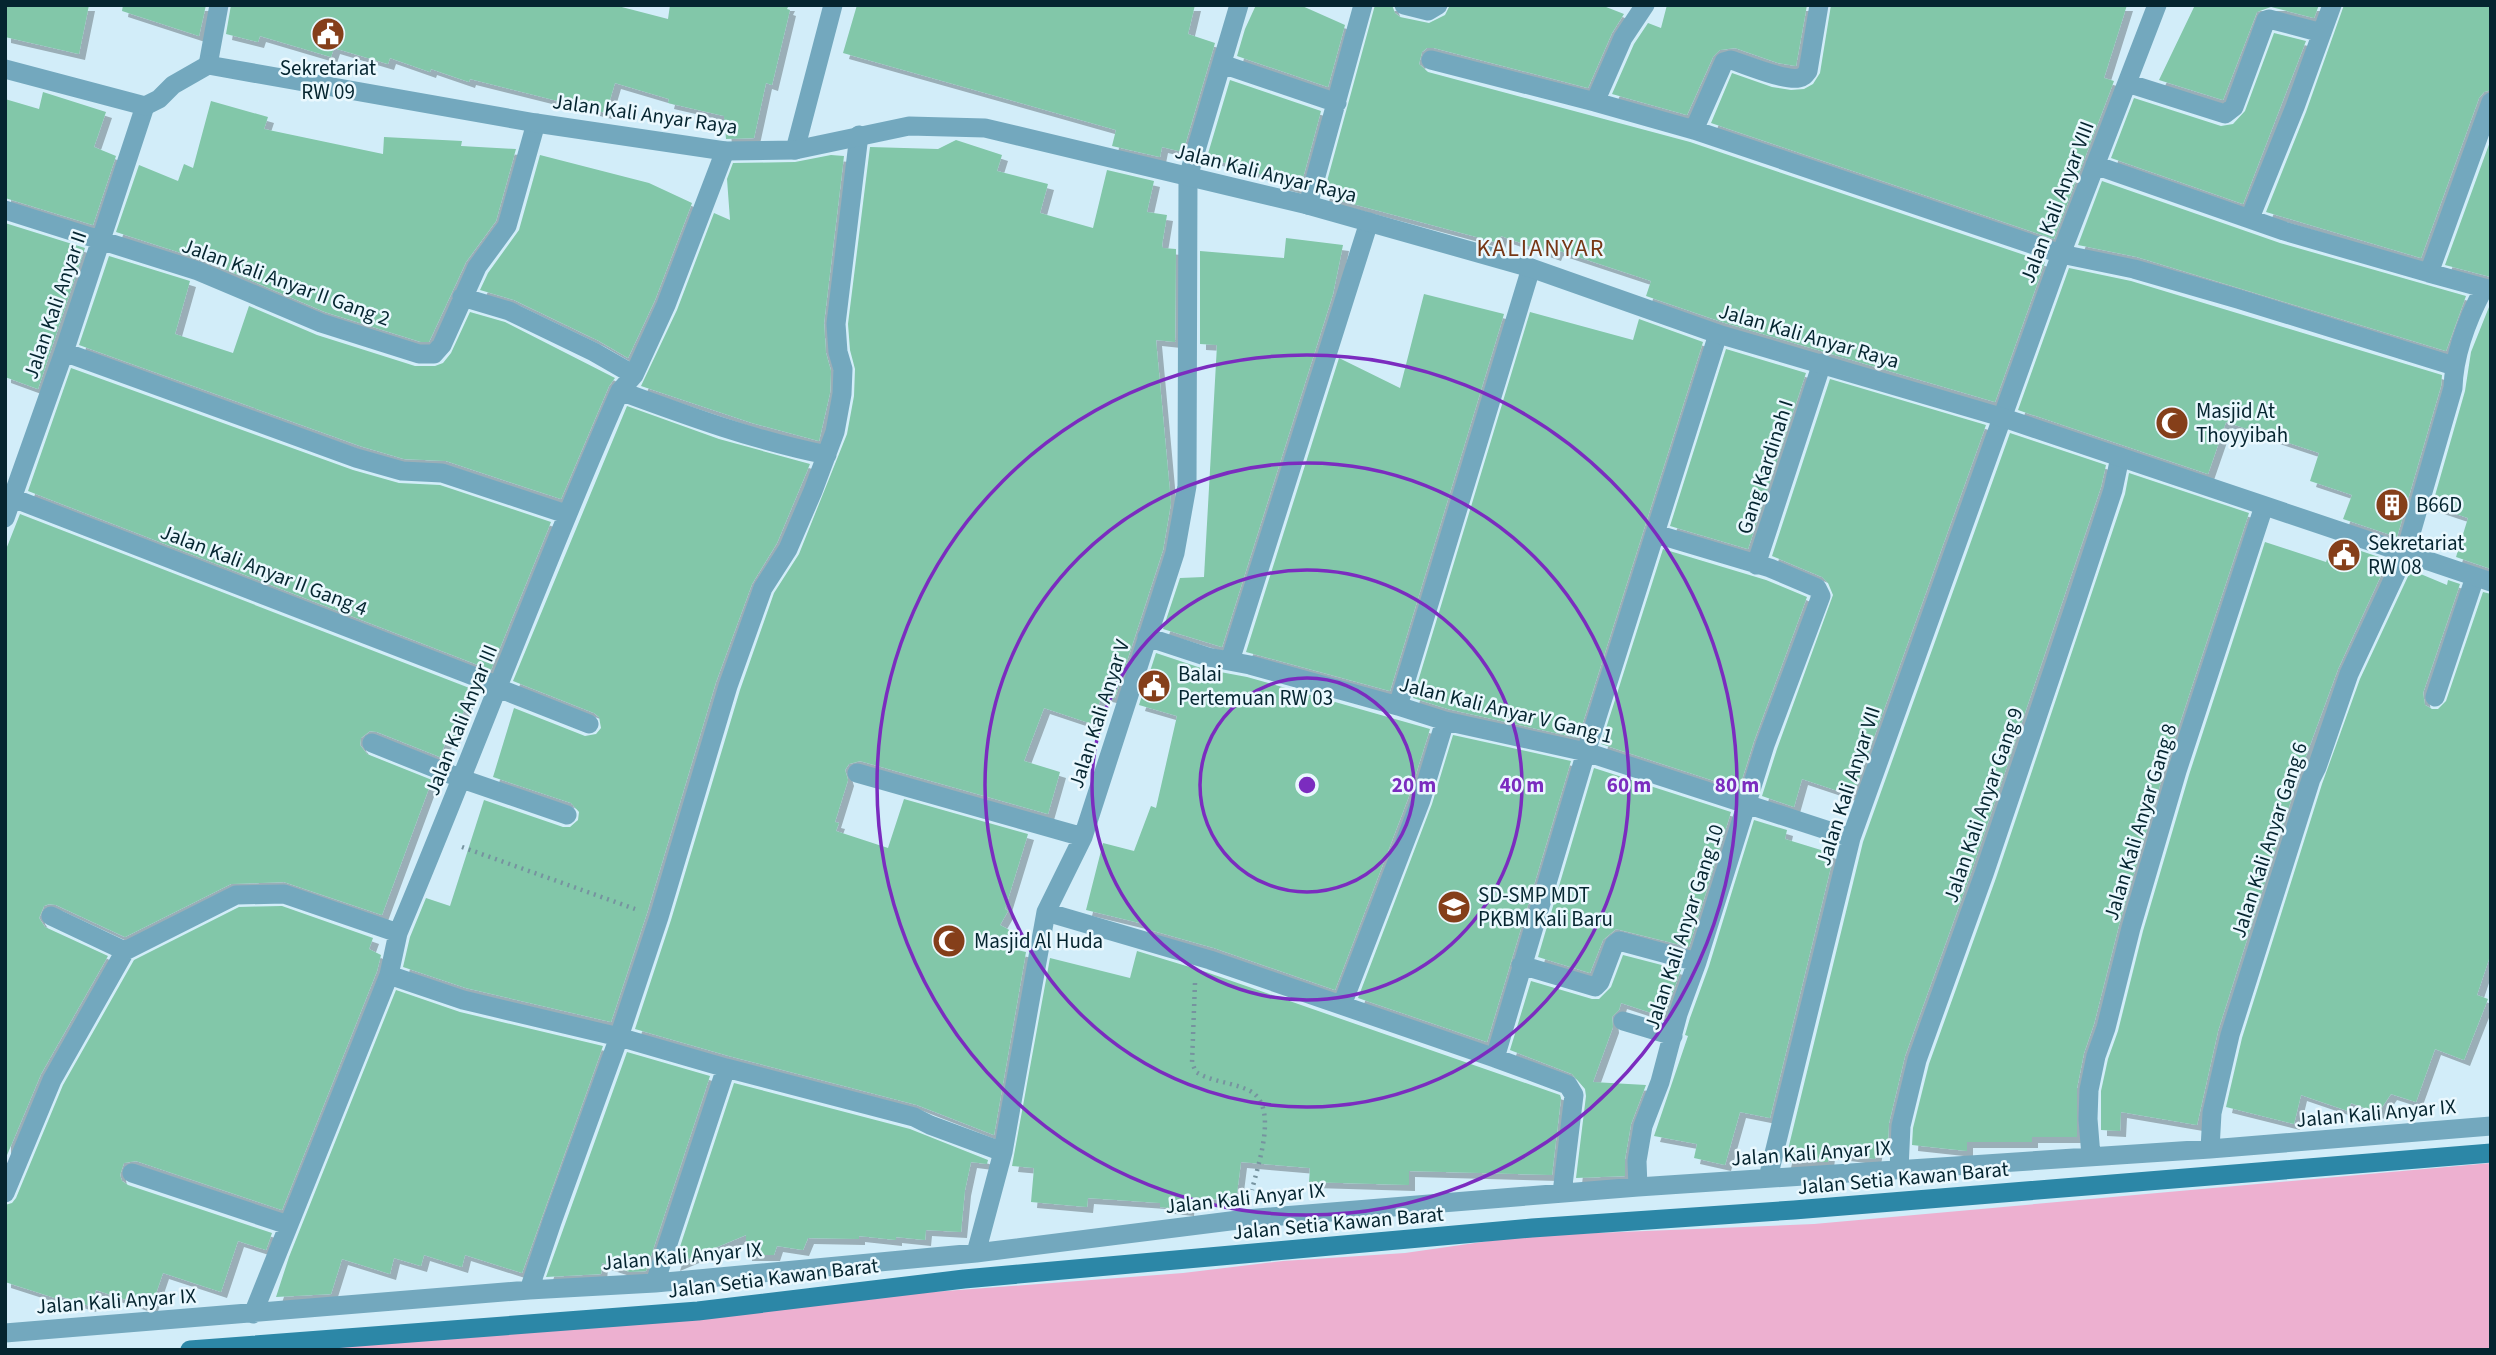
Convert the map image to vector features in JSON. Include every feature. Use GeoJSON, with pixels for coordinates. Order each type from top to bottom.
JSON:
{"type":"FeatureCollection","features":[{"type":"Feature","properties":{"kind":"main road","name":"Jalan Setia Kawan Barat"},"geometry":{"type":"LineString","coordinates":[[190,1350],[698,1311],[964,1279],[1532,1228],[1794,1210],[2491,1153]]}},
{"type":"Feature","properties":{"kind":"street"},"geometry":{"type":"LineString","coordinates":[[5,69],[145,106],[159,99],[173,85],[208,65],[219,5]]}},
{"type":"Feature","properties":{"kind":"street"},"geometry":{"type":"LineString","coordinates":[[795,150],[833,5]]}},
{"type":"Feature","properties":{"kind":"street","name":"Jalan Kali Anyar V"},"geometry":{"type":"LineString","coordinates":[[976,1253],[1003,1152],[1046,912],[1083,837],[1175,553],[1186,486],[1188,177],[1239,5]]}},
{"type":"Feature","properties":{"kind":"street"},"geometry":{"type":"LineString","coordinates":[[1308,205],[1363,5]]}},
{"type":"Feature","properties":{"kind":"street"},"geometry":{"type":"LineString","coordinates":[[1404,5],[1429,11],[1438,5]]}},
{"type":"Feature","properties":{"kind":"street"},"geometry":{"type":"LineString","coordinates":[[1595,102],[1623,38],[1644,5]]}},
{"type":"Feature","properties":{"kind":"street"},"geometry":{"type":"LineString","coordinates":[[1693,130],[1724,62],[1731,61],[1789,78],[1800,78],[1804,75],[1808,71],[1819,5]]}},
{"type":"Feature","properties":{"kind":"street","name":"Jalan Kali Anyar VIII"},"geometry":{"type":"LineString","coordinates":[[2001,416],[2157,5]]}},
{"type":"Feature","properties":{"kind":"street"},"geometry":{"type":"LineString","coordinates":[[2250,219],[2332,5]]}},
{"type":"Feature","properties":{"kind":"street"},"geometry":{"type":"LineString","coordinates":[[2127,83],[2225,114],[2234,107],[2266,20],[2322,33]]}},
{"type":"Feature","properties":{"kind":"street"},"geometry":{"type":"LineString","coordinates":[[1430,60],[1693,130],[2061,254],[2134,270],[2238,299],[2454,366]]}},
{"type":"Feature","properties":{"kind":"street"},"geometry":{"type":"LineString","coordinates":[[1222,64],[1337,103]]}},
{"type":"Feature","properties":{"kind":"street","name":"Jalan Kali Anyar Raya"},"geometry":{"type":"LineString","coordinates":[[208,65],[536,122],[725,150],[795,150],[909,126],[985,128],[1308,205],[1531,268],[1718,334],[2001,416],[2483,579]]}},
{"type":"Feature","properties":{"kind":"street"},"geometry":{"type":"LineString","coordinates":[[2429,273],[2491,102]]}},
{"type":"Feature","properties":{"kind":"street","name":"Jalan Kali Anyar II"},"geometry":{"type":"LineString","coordinates":[[5,518],[9,497],[64,352],[145,106]]}},
{"type":"Feature","properties":{"kind":"street","name":"Jalan Kali Anyar II Gang 2"},"geometry":{"type":"LineString","coordinates":[[5,210],[198,271],[321,323],[419,354],[434,354],[442,345],[477,267],[507,226],[536,122]]}},
{"type":"Feature","properties":{"kind":"street"},"geometry":{"type":"LineString","coordinates":[[529,1290],[659,917],[728,685],[763,588],[788,549],[835,432],[844,369],[838,352],[836,324],[859,135]]}},
{"type":"Feature","properties":{"kind":"street","name":"Jalan Kali Anyar III"},"geometry":{"type":"LineString","coordinates":[[253,1314],[389,975],[398,933],[499,687],[566,514],[620,391],[634,375],[666,305],[725,150]]}},
{"type":"Feature","properties":{"kind":"street"},"geometry":{"type":"LineString","coordinates":[[2095,165],[2309,238],[2487,289]]}},
{"type":"Feature","properties":{"kind":"street"},"geometry":{"type":"LineString","coordinates":[[1230,661],[1369,222]]}},
{"type":"Feature","properties":{"kind":"street"},"geometry":{"type":"LineString","coordinates":[[1398,706],[1531,268]]}},
{"type":"Feature","properties":{"kind":"street","name":"Jalan Kali Anyar Gang 6"},"geometry":{"type":"LineString","coordinates":[[2210,1149],[2212,1113],[2230,1035],[2311,779],[2349,674],[2404,554],[2453,388],[2454,366],[2487,289]]}},
{"type":"Feature","properties":{"kind":"street"},"geometry":{"type":"LineString","coordinates":[[462,297],[509,311],[594,352],[634,375]]}},
{"type":"Feature","properties":{"kind":"street"},"geometry":{"type":"LineString","coordinates":[[1495,1058],[1586,752],[1718,334]]}},
{"type":"Feature","properties":{"kind":"street"},"geometry":{"type":"LineString","coordinates":[[64,352],[356,458],[402,471],[442,473],[566,514]]}},
{"type":"Feature","properties":{"kind":"street","name":"Gang Kardinah I"},"geometry":{"type":"LineString","coordinates":[[1656,534],[1756,565],[1822,363]]}},
{"type":"Feature","properties":{"kind":"street"},"geometry":{"type":"LineString","coordinates":[[620,391],[714,425],[782,446],[827,455]]}},
{"type":"Feature","properties":{"kind":"street","name":"Jalan Kali Anyar VII"},"geometry":{"type":"LineString","coordinates":[[1768,1178],[1851,838],[2001,416]]}},
{"type":"Feature","properties":{"kind":"street","name":"Jalan Kali Anyar Gang 9"},"geometry":{"type":"LineString","coordinates":[[1899,1169],[1901,1126],[1917,1060],[1984,874],[2076,602],[2113,490],[2120,457]]}},
{"type":"Feature","properties":{"kind":"street","name":"Jalan Kali Anyar II Gang 4"},"geometry":{"type":"LineString","coordinates":[[9,497],[589,724]]}},
{"type":"Feature","properties":{"kind":"street","name":"Jalan Kali Anyar Gang 8"},"geometry":{"type":"LineString","coordinates":[[2091,1156],[2089,1090],[2095,1056],[2106,1028],[2128,940],[2177,771],[2264,506]]}},
{"type":"Feature","properties":{"kind":"street","name":"Jalan Kali Anyar Gang 10"},"geometry":{"type":"LineString","coordinates":[[1638,1187],[1637,1161],[1643,1126],[1660,1082],[1678,1014],[1765,745],[1821,596],[1817,588],[1756,565]]}},
{"type":"Feature","properties":{"kind":"street"},"geometry":{"type":"LineString","coordinates":[[2435,697],[2483,579]]}},
{"type":"Feature","properties":{"kind":"street","name":"Jalan Kali Anyar V Gang 1"},"geometry":{"type":"LineString","coordinates":[[1147,638],[1445,721],[1586,752],[1851,838]]}},
{"type":"Feature","properties":{"kind":"street"},"geometry":{"type":"LineString","coordinates":[[1342,1005],[1421,800],[1445,721]]}},
{"type":"Feature","properties":{"kind":"street"},"geometry":{"type":"LineString","coordinates":[[372,743],[462,779],[567,815]]}},
{"type":"Feature","properties":{"kind":"street"},"geometry":{"type":"LineString","coordinates":[[857,772],[1083,837]]}},
{"type":"Feature","properties":{"kind":"street"},"geometry":{"type":"LineString","coordinates":[[5,1193],[52,1080],[125,950],[236,895],[284,894],[398,933]]}},
{"type":"Feature","properties":{"kind":"street"},"geometry":{"type":"LineString","coordinates":[[1046,912],[1342,1005],[1568,1086],[1574,1095],[1562,1193]]}},
{"type":"Feature","properties":{"kind":"street"},"geometry":{"type":"LineString","coordinates":[[51,916],[125,950]]}},
{"type":"Feature","properties":{"kind":"street"},"geometry":{"type":"LineString","coordinates":[[1521,965],[1595,987],[1600,982],[1614,945],[1619,941],[1697,962]]}},
{"type":"Feature","properties":{"kind":"street"},"geometry":{"type":"LineString","coordinates":[[389,975],[463,1000],[619,1037],[914,1117],[1003,1152]]}},
{"type":"Feature","properties":{"kind":"street"},"geometry":{"type":"LineString","coordinates":[[1623,1021],[1673,1036]]}},
{"type":"Feature","properties":{"kind":"street"},"geometry":{"type":"LineString","coordinates":[[655,1283],[726,1068]]}},
{"type":"Feature","properties":{"kind":"street","name":"Jalan Kali Anyar IX"},"geometry":{"type":"LineString","coordinates":[[5,1333],[529,1290],[655,1283],[976,1253],[1246,1219],[1638,1187],[2210,1149],[2490,1122]]}},
{"type":"Feature","properties":{"kind":"street"},"geometry":{"type":"LineString","coordinates":[[132,1173],[288,1226]]}},
{"type":"Feature","properties":{"kind":"path"},"geometry":{"type":"LineString","coordinates":[[438,838],[659,917]]}},
{"type":"Feature","properties":{"kind":"path"},"geometry":{"type":"LineString","coordinates":[[1196,957],[1192,1063],[1196,1072],[1251,1091],[1266,1112],[1266,1124],[1246,1219]]}},
{"type":"Feature","properties":{"kind":"shaded area"},"geometry":{"type":"Polygon","coordinates":[[[2491,1163],[2491,1350],[267,1350],[867,1297],[1183,1273],[1283,1261],[1405,1253],[1524,1236],[1814,1224],[2491,1163]]]}},
{"type":"Feature","properties":{"kind":"building"},"geometry":{"type":"Polygon","coordinates":[[[5,5],[89,5],[79,54],[5,37],[5,5]]]}},
{"type":"Feature","properties":{"kind":"building"},"geometry":{"type":"Polygon","coordinates":[[[123,5],[206,5],[199,36],[122,11],[123,5]]]}},
{"type":"Feature","properties":{"kind":"building"},"geometry":{"type":"Polygon","coordinates":[[[231,5],[614,5],[668,19],[670,5],[789,5],[787,9],[790,10],[772,85],[766,83],[754,138],[726,139],[724,116],[668,103],[669,99],[615,83],[606,113],[470,79],[469,82],[390,58],[388,64],[334,48],[331,57],[260,36],[258,42],[226,34],[231,5]]]}},
{"type":"Feature","properties":{"kind":"building"},"geometry":{"type":"Polygon","coordinates":[[[857,5],[1195,5],[1188,34],[1215,43],[1183,152],[1162,147],[1160,157],[1112,146],[1116,130],[843,53],[857,5]]]}},
{"type":"Feature","properties":{"kind":"building"},"geometry":{"type":"Polygon","coordinates":[[[1256,5],[1300,5],[1345,25],[1328,87],[1237,56],[1256,5]]]}},
{"type":"Feature","properties":{"kind":"building"},"geometry":{"type":"Polygon","coordinates":[[[1375,5],[1392,5],[1400,17],[1429,23],[1445,15],[1450,5],[1601,5],[1624,14],[1612,33],[1588,88],[1434,48],[1427,48],[1422,52],[1419,64],[1428,72],[1690,142],[2045,262],[1995,402],[1722,322],[1646,296],[1651,281],[1557,250],[1555,255],[1501,236],[1499,243],[1323,196],[1375,5]]]}},
{"type":"Feature","properties":{"kind":"building"},"geometry":{"type":"Polygon","coordinates":[[[1667,5],[1807,5],[1796,66],[1778,63],[1735,48],[1720,50],[1713,57],[1687,115],[1612,94],[1634,44],[1648,23],[1661,28],[1667,5]]]}},
{"type":"Feature","properties":{"kind":"building"},"geometry":{"type":"Polygon","coordinates":[[[1831,5],[2127,5],[2104,78],[2114,81],[2054,239],[1711,123],[1732,73],[1772,87],[1791,90],[1804,89],[1813,84],[1820,73],[1831,5]]]}},
{"type":"Feature","properties":{"kind":"building"},"geometry":{"type":"Polygon","coordinates":[[[2195,5],[2319,5],[2314,18],[2271,7],[2257,12],[2223,100],[2159,80],[2195,5]]]}},
{"type":"Feature","properties":{"kind":"building"},"geometry":{"type":"Polygon","coordinates":[[[2344,5],[2491,5],[2491,90],[2484,92],[2479,98],[2421,258],[2266,212],[2306,112],[2344,5]]]}},
{"type":"Feature","properties":{"kind":"building"},"geometry":{"type":"Polygon","coordinates":[[[2274,33],[2306,41],[2243,204],[2111,158],[2134,98],[2221,126],[2233,124],[2245,111],[2274,33]]]}},
{"type":"Feature","properties":{"kind":"building"},"geometry":{"type":"Polygon","coordinates":[[[1230,80],[1321,111],[1300,189],[1207,157],[1230,80]]]}},
{"type":"Feature","properties":{"kind":"building"},"geometry":{"type":"Polygon","coordinates":[[[43,92],[106,112],[94,147],[116,156],[93,225],[5,198],[5,99],[39,109],[43,92]]]}},
{"type":"Feature","properties":{"kind":"building"},"geometry":{"type":"Polygon","coordinates":[[[211,101],[268,117],[264,129],[383,154],[384,137],[462,141],[461,146],[516,149],[496,221],[466,262],[429,342],[421,342],[325,312],[203,260],[116,232],[139,165],[178,181],[184,164],[193,168],[211,101]]]}},
{"type":"Feature","properties":{"kind":"building"},"geometry":{"type":"Polygon","coordinates":[[[2491,139],[2491,277],[2445,265],[2491,139]]]}},
{"type":"Feature","properties":{"kind":"building"},"geometry":{"type":"Polygon","coordinates":[[[956,140],[1002,155],[997,171],[1048,184],[1040,213],[1093,228],[1107,170],[1154,181],[1147,212],[1167,215],[1162,245],[1163,248],[1176,249],[1175,342],[1156,340],[1171,503],[1163,550],[1115,698],[1102,695],[1092,724],[1044,708],[1024,761],[1060,772],[1048,814],[860,761],[849,764],[845,770],[848,780],[835,822],[839,823],[836,831],[888,848],[904,799],[1028,834],[1005,909],[1008,911],[1000,925],[1013,932],[1004,947],[1026,952],[994,1135],[917,1105],[635,1029],[671,920],[740,690],[774,593],[799,554],[847,434],[854,396],[855,369],[848,324],[870,147],[938,149],[956,140]]]}},
{"type":"Feature","properties":{"kind":"building"},"geometry":{"type":"Polygon","coordinates":[[[540,155],[649,183],[692,203],[655,300],[628,358],[514,300],[480,290],[488,273],[519,230],[540,155]]]}},
{"type":"Feature","properties":{"kind":"building"},"geometry":{"type":"Polygon","coordinates":[[[831,155],[844,156],[824,323],[826,353],[831,371],[830,393],[819,441],[752,423],[641,386],[677,310],[714,213],[730,220],[727,179],[733,163],[795,162],[831,155]]]}},
{"type":"Feature","properties":{"kind":"building"},"geometry":{"type":"Polygon","coordinates":[[[2102,181],[2280,243],[2466,296],[2446,351],[2137,257],[2078,245],[2102,181]]]}},
{"type":"Feature","properties":{"kind":"building"},"geometry":{"type":"Polygon","coordinates":[[[5,223],[85,248],[38,389],[5,377],[5,223]]]}},
{"type":"Feature","properties":{"kind":"building"},"geometry":{"type":"Polygon","coordinates":[[[1286,238],[1343,245],[1333,294],[1222,647],[1163,629],[1180,578],[1204,577],[1217,345],[1200,344],[1200,251],[1284,258],[1286,238]]]}},
{"type":"Feature","properties":{"kind":"building"},"geometry":{"type":"Polygon","coordinates":[[[109,256],[190,281],[175,334],[233,353],[249,306],[317,335],[415,366],[435,366],[443,363],[451,353],[470,312],[505,322],[615,378],[609,386],[561,499],[446,461],[404,459],[360,446],[79,345],[109,256]]]}},
{"type":"Feature","properties":{"kind":"building"},"geometry":{"type":"Polygon","coordinates":[[[2069,268],[2131,281],[2442,375],[2397,537],[2343,519],[2352,495],[2310,481],[2319,453],[2226,422],[2208,474],[2018,410],[2069,268]]]}},
{"type":"Feature","properties":{"kind":"building"},"geometry":{"type":"Polygon","coordinates":[[[1424,294],[1504,314],[1390,691],[1246,652],[1339,358],[1400,388],[1424,294]]]}},
{"type":"Feature","properties":{"kind":"building"},"geometry":{"type":"Polygon","coordinates":[[[2491,302],[2491,569],[2456,557],[2468,518],[2432,506],[2465,391],[2471,352],[2491,302]]]}},
{"type":"Feature","properties":{"kind":"building"},"geometry":{"type":"Polygon","coordinates":[[[1530,312],[1633,340],[1639,319],[1703,342],[1578,738],[1448,709],[1413,698],[1530,312]]]}},
{"type":"Feature","properties":{"kind":"building"},"geometry":{"type":"Polygon","coordinates":[[[1726,349],[1806,373],[1748,549],[1670,526],[1726,349]]]}},
{"type":"Feature","properties":{"kind":"building"},"geometry":{"type":"Polygon","coordinates":[[[71,368],[353,470],[399,483],[440,485],[551,522],[491,670],[28,491],[71,368]]]}},
{"type":"Feature","properties":{"kind":"building"},"geometry":{"type":"Polygon","coordinates":[[[1830,379],[1986,425],[1853,796],[1802,779],[1794,807],[1762,796],[1833,595],[1822,577],[1772,556],[1830,379]]]}},
{"type":"Feature","properties":{"kind":"building"},"geometry":{"type":"Polygon","coordinates":[[[627,406],[719,439],[810,464],[777,543],[752,584],[716,682],[647,913],[611,1022],[466,988],[403,967],[410,937],[426,898],[450,906],[484,800],[563,827],[570,827],[578,820],[579,812],[571,803],[493,777],[514,708],[585,736],[596,734],[601,728],[599,717],[594,713],[513,681],[627,406]]]}},
{"type":"Feature","properties":{"kind":"building"},"geometry":{"type":"Polygon","coordinates":[[[2010,433],[2106,465],[2101,487],[1972,870],[1905,1056],[1889,1123],[1888,1142],[1878,1141],[1875,1159],[1829,1153],[1828,1162],[1785,1162],[1863,842],[2010,433]]]}},
{"type":"Feature","properties":{"kind":"building"},"geometry":{"type":"Polygon","coordinates":[[[2129,473],[2249,513],[2165,768],[2119,925],[2077,1088],[2077,1137],[2032,1137],[2032,1142],[1967,1142],[1967,1151],[1912,1145],[1913,1128],[1929,1064],[1996,878],[2125,494],[2129,473]]]}},
{"type":"Feature","properties":{"kind":"building"},"geometry":{"type":"Polygon","coordinates":[[[20,514],[472,689],[451,744],[446,741],[440,757],[377,732],[370,731],[361,738],[360,745],[367,754],[432,780],[382,915],[284,882],[231,884],[125,937],[56,905],[44,906],[39,918],[45,927],[108,956],[41,1074],[5,1160],[5,552],[20,514]]]}},
{"type":"Feature","properties":{"kind":"building"},"geometry":{"type":"Polygon","coordinates":[[[2265,542],[2326,562],[2334,542],[2388,560],[2338,669],[2299,775],[2218,1031],[2197,1125],[2121,1112],[2120,1131],[2101,1130],[2101,1091],[2143,931],[2189,775],[2265,542]]]}},
{"type":"Feature","properties":{"kind":"building"},"geometry":{"type":"Polygon","coordinates":[[[1663,549],[1766,580],[1807,597],[1739,789],[1601,744],[1663,549]]]}},
{"type":"Feature","properties":{"kind":"building"},"geometry":{"type":"Polygon","coordinates":[[[2411,570],[2447,585],[2448,580],[2460,584],[2423,693],[2425,705],[2432,709],[2438,709],[2446,701],[2483,592],[2491,594],[2491,953],[2477,995],[2488,999],[2464,1060],[2435,1049],[2416,1102],[2391,1094],[2378,1113],[2351,1103],[2348,1111],[2301,1095],[2294,1124],[2226,1107],[2242,1038],[2322,784],[2360,679],[2411,570]]]}},
{"type":"Feature","properties":{"kind":"building"},"geometry":{"type":"Polygon","coordinates":[[[1156,653],[1204,669],[1247,677],[1430,729],[1409,796],[1335,990],[1214,948],[1143,928],[1144,924],[1086,910],[1103,843],[1134,851],[1151,806],[1156,808],[1177,716],[1139,705],[1156,653]]]}},
{"type":"Feature","properties":{"kind":"building"},"geometry":{"type":"Polygon","coordinates":[[[1453,735],[1571,761],[1487,1042],[1358,998],[1432,804],[1453,735]]]}},
{"type":"Feature","properties":{"kind":"building"},"geometry":{"type":"Polygon","coordinates":[[[1594,768],[1731,812],[1689,947],[1616,929],[1603,940],[1590,973],[1538,957],[1594,768]]]}},
{"type":"Feature","properties":{"kind":"building"},"geometry":{"type":"Polygon","coordinates":[[[1754,820],[1787,830],[1785,839],[1834,854],[1770,1118],[1740,1112],[1725,1165],[1694,1158],[1697,1144],[1654,1136],[1688,1036],[1685,1035],[1690,1018],[1754,820]]]}},
{"type":"Feature","properties":{"kind":"building"},"geometry":{"type":"Polygon","coordinates":[[[282,906],[373,938],[369,949],[381,955],[282,1210],[136,1161],[124,1163],[120,1175],[122,1181],[128,1185],[272,1233],[266,1250],[238,1241],[221,1292],[163,1273],[151,1308],[96,1290],[90,1306],[5,1282],[5,1205],[16,1198],[63,1085],[134,960],[239,907],[282,906]]]}},
{"type":"Feature","properties":{"kind":"building"},"geometry":{"type":"Polygon","coordinates":[[[1137,951],[1206,972],[1560,1095],[1552,1175],[1409,1171],[1409,1185],[1309,1182],[1310,1168],[1241,1162],[1236,1201],[1189,1197],[1188,1210],[1160,1207],[1160,1203],[1088,1198],[1087,1207],[1031,1202],[1034,1168],[1012,1166],[1050,958],[1130,978],[1137,951]]]}},
{"type":"Feature","properties":{"kind":"building"},"geometry":{"type":"Polygon","coordinates":[[[1623,955],[1681,970],[1664,1017],[1621,1003],[1619,1010],[1612,1017],[1613,1027],[1593,1082],[1646,1085],[1631,1124],[1625,1176],[1576,1178],[1585,1089],[1572,1074],[1510,1050],[1531,981],[1599,999],[1611,987],[1623,955]]]}},
{"type":"Feature","properties":{"kind":"building"},"geometry":{"type":"Polygon","coordinates":[[[396,990],[460,1012],[603,1046],[522,1273],[465,1255],[462,1267],[424,1255],[421,1266],[394,1258],[390,1274],[342,1259],[331,1294],[276,1297],[289,1257],[396,990]]]}},
{"type":"Feature","properties":{"kind":"building"},"geometry":{"type":"Polygon","coordinates":[[[627,1052],[710,1076],[646,1271],[630,1272],[602,1263],[601,1274],[546,1277],[627,1052]]]}},
{"type":"Feature","properties":{"kind":"building"},"geometry":{"type":"Polygon","coordinates":[[[734,1083],[910,1129],[988,1160],[987,1164],[971,1162],[961,1232],[926,1230],[925,1240],[859,1236],[859,1239],[808,1238],[803,1250],[777,1246],[774,1255],[746,1255],[746,1235],[674,1265],[734,1083]]]}},
{"type":"Feature","properties":{"kind":"place","name":"Sekretariat RW 09"},"geometry":{"type":"Point","coordinates":[328,34]}},
{"type":"Feature","properties":{"kind":"place","name":"Masjid At Thoyyibah"},"geometry":{"type":"Point","coordinates":[2172,423]}},
{"type":"Feature","properties":{"kind":"place","name":"B66D"},"geometry":{"type":"Point","coordinates":[2392,505]}},
{"type":"Feature","properties":{"kind":"place","name":"Sekretariat RW 08"},"geometry":{"type":"Point","coordinates":[2344,555]}},
{"type":"Feature","properties":{"kind":"place","name":"Balai Pertemuan RW 03"},"geometry":{"type":"Point","coordinates":[1154,686]}},
{"type":"Feature","properties":{"kind":"place","name":"SD-SMP MDT PKBM Kali Baru"},"geometry":{"type":"Point","coordinates":[1454,907]}},
{"type":"Feature","properties":{"kind":"place","name":"Masjid Al Huda"},"geometry":{"type":"Point","coordinates":[949,941]}},
{"type":"Feature","properties":{"kind":"district","name":"KALIANYAR"},"geometry":{"type":"Point","coordinates":[1541,248]}}]}
